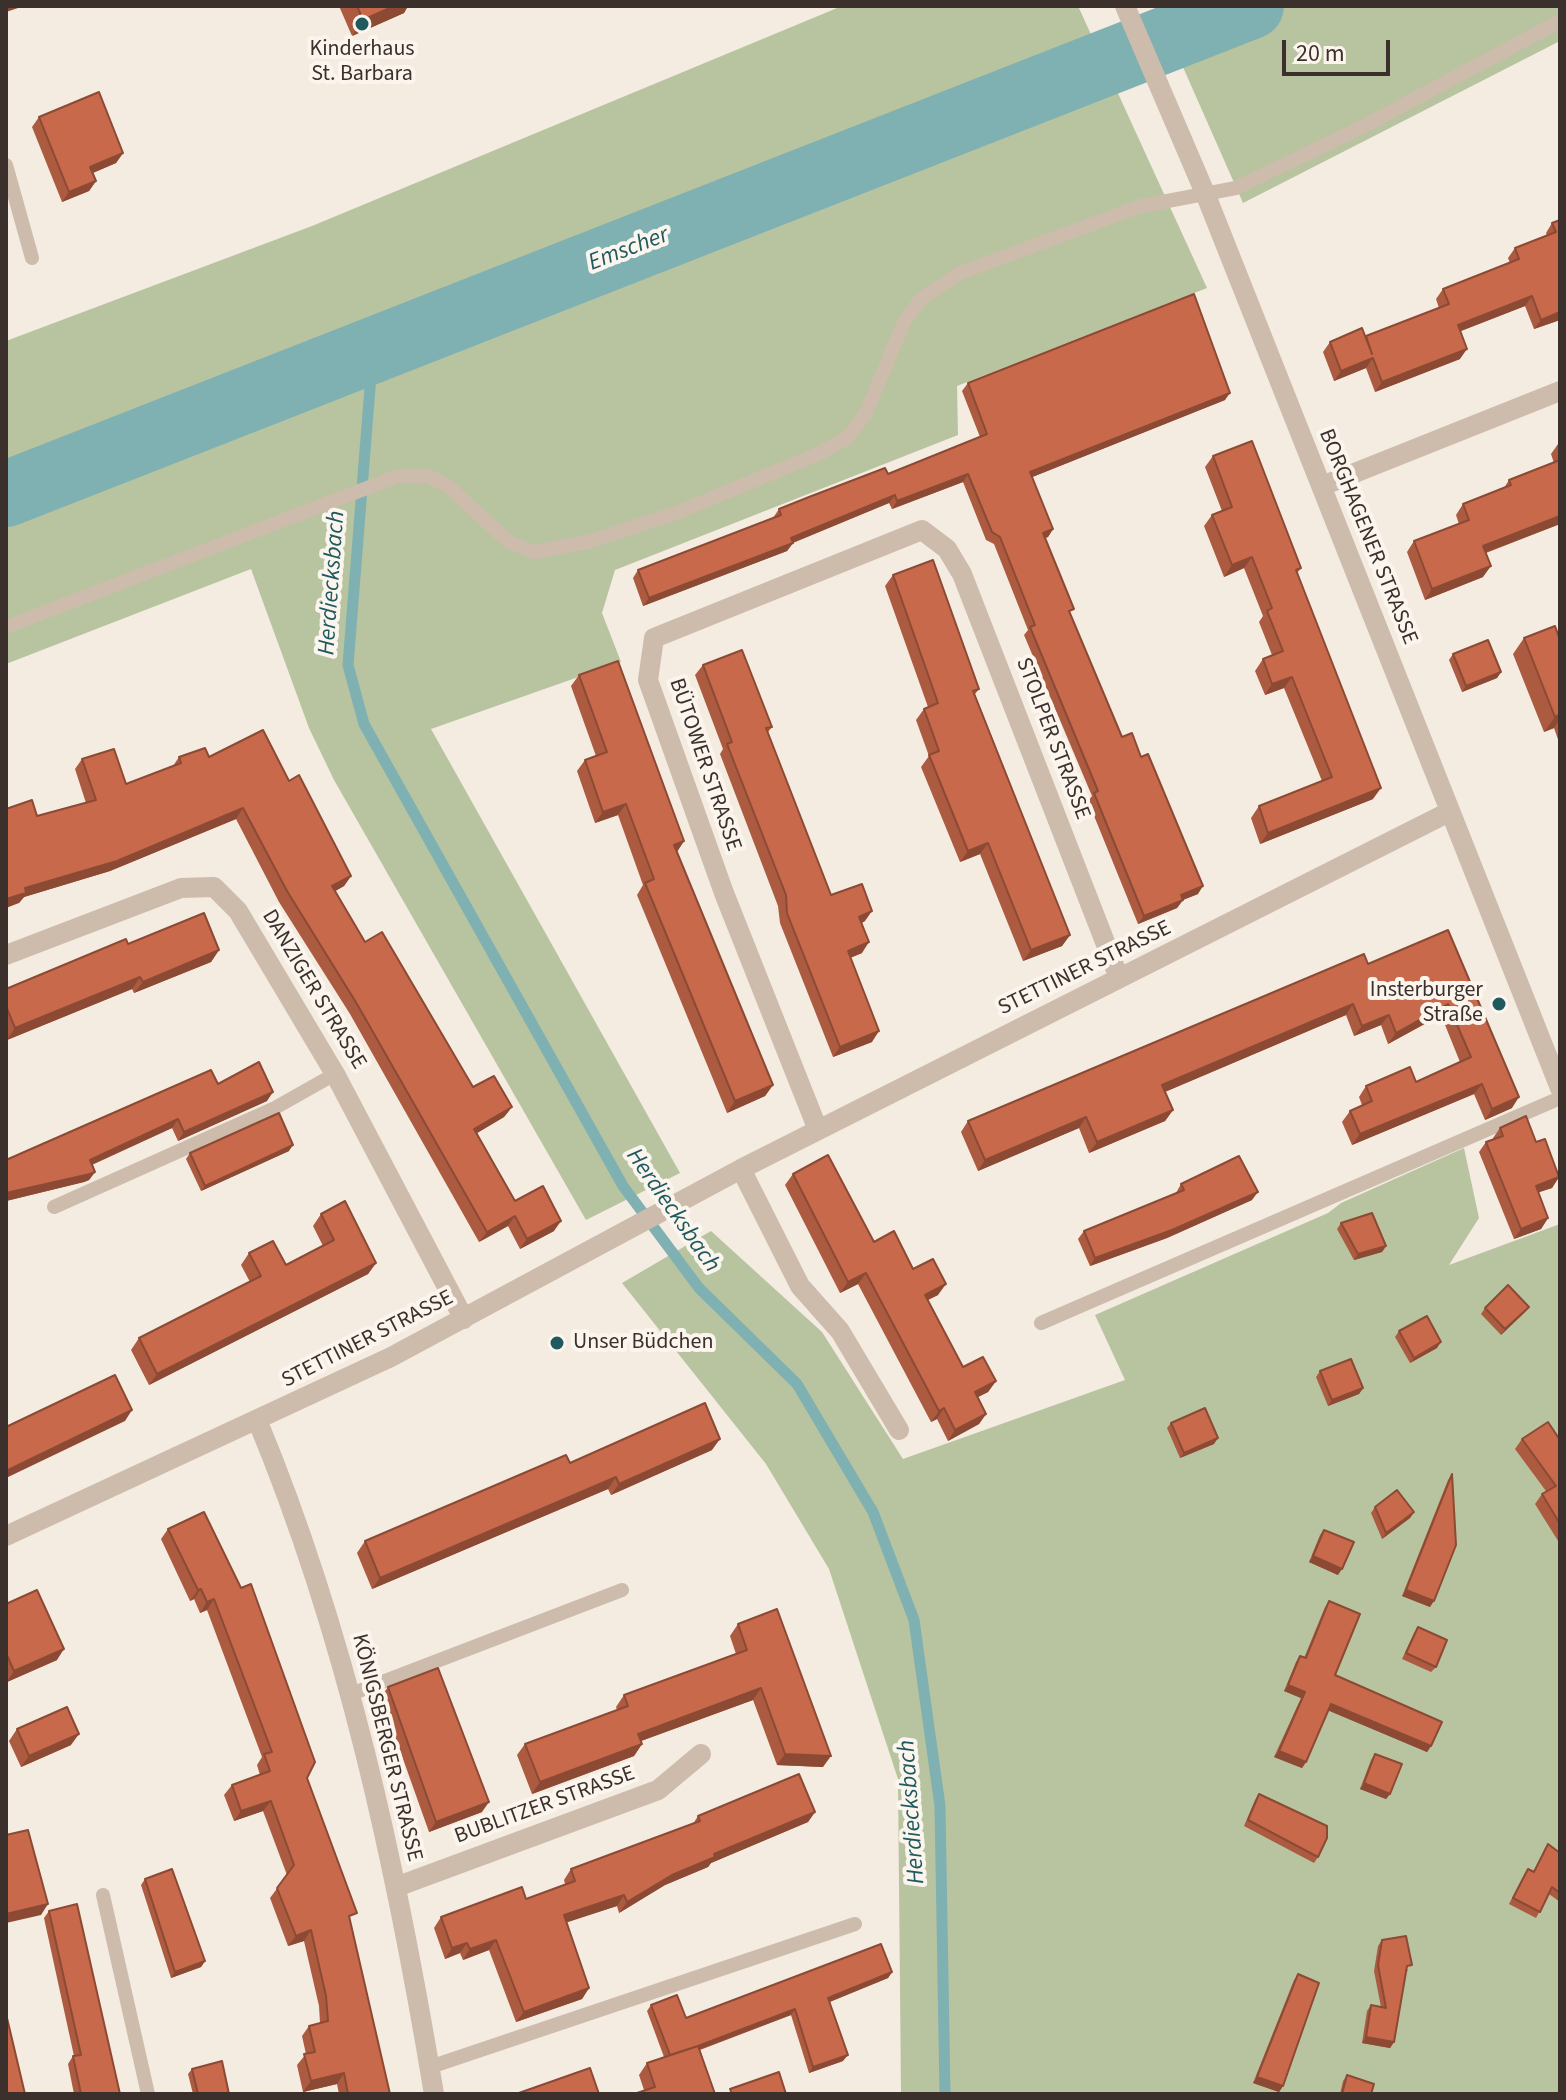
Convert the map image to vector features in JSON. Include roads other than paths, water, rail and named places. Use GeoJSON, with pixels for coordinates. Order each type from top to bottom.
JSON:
{"type":"FeatureCollection","features":[{"type":"Feature","properties":{"kind":"street","name":"BORGHAGENER STRASSE"},"geometry":{"type":"LineString","coordinates":[[1125,6],[1205,193],[1560,1088]]}},
{"type":"Feature","properties":{"kind":"street"},"geometry":{"type":"LineString","coordinates":[[1322,486],[1560,391]]}},
{"type":"Feature","properties":{"kind":"street","name":"STOLPER STRASSE"},"geometry":{"type":"LineString","coordinates":[[922,530],[947,549],[962,574],[1119,978]]}},
{"type":"Feature","properties":{"kind":"street","name":"BÜTOWER STRASSE"},"geometry":{"type":"LineString","coordinates":[[818,1130],[724,893],[648,680],[654,638],[922,530]]}},
{"type":"Feature","properties":{"kind":"street","name":"STETTINER STRASSE"},"geometry":{"type":"LineString","coordinates":[[6,1536],[258,1422],[464,1319],[741,1169],[1449,812]]}},
{"type":"Feature","properties":{"kind":"street","name":"DANZIGER STRASSE"},"geometry":{"type":"LineString","coordinates":[[6,955],[181,888],[214,887],[238,911],[335,1074],[464,1319]]}},
{"type":"Feature","properties":{"kind":"street"},"geometry":{"type":"LineString","coordinates":[[741,1169],[800,1286],[840,1331],[899,1430]]}},
{"type":"Feature","properties":{"kind":"street","name":"KÖNIGSBERGER STRASSE"},"geometry":{"type":"LineString","coordinates":[[258,1422],[307,1549],[351,1694],[396,1887],[434,2094]]}},
{"type":"Feature","properties":{"kind":"street","name":"BUBLITZER STRASSE"},"geometry":{"type":"LineString","coordinates":[[396,1887],[658,1790],[701,1754]]}},
{"type":"Feature","properties":{"kind":"lane"},"geometry":{"type":"LineString","coordinates":[[6,627],[398,476],[428,476],[449,487],[509,542],[534,552],[588,542],[676,513],[818,454],[847,438],[865,415],[904,322],[921,299],[960,273],[1141,206],[1236,188],[1366,125],[1560,21]]}},
{"type":"Feature","properties":{"kind":"lane"},"geometry":{"type":"LineString","coordinates":[[6,165],[32,258]]}},
{"type":"Feature","properties":{"kind":"lane"},"geometry":{"type":"LineString","coordinates":[[54,1207],[273,1109],[335,1074]]}},
{"type":"Feature","properties":{"kind":"lane"},"geometry":{"type":"LineString","coordinates":[[1041,1323],[1560,1098]]}},
{"type":"Feature","properties":{"kind":"lane"},"geometry":{"type":"LineString","coordinates":[[351,1694],[622,1590]]}},
{"type":"Feature","properties":{"kind":"lane"},"geometry":{"type":"LineString","coordinates":[[103,1895],[148,2094]]}},
{"type":"Feature","properties":{"kind":"lane"},"geometry":{"type":"LineString","coordinates":[[430,2067],[855,1924]]}},
{"type":"Feature","properties":{"kind":"waterway","name":"Emscher"},"geometry":{"type":"LineString","coordinates":[[6,494],[1251,6]]}},
{"type":"Feature","properties":{"kind":"waterway","name":"Herdiecksbach"},"geometry":{"type":"LineString","coordinates":[[373,350],[348,665],[364,724],[623,1186],[699,1288],[797,1384],[873,1512],[914,1620],[940,1806],[945,2094]]}},
{"type":"Feature","properties":{"kind":"place","name":"Kinderhaus St. Barbara"},"geometry":{"type":"Point","coordinates":[362,24]}},
{"type":"Feature","properties":{"kind":"place","name":"Insterburger Straße"},"geometry":{"type":"Point","coordinates":[1499,1004]}},
{"type":"Feature","properties":{"kind":"place","name":"Unser Büdchen"},"geometry":{"type":"Point","coordinates":[557,1343]}}]}
